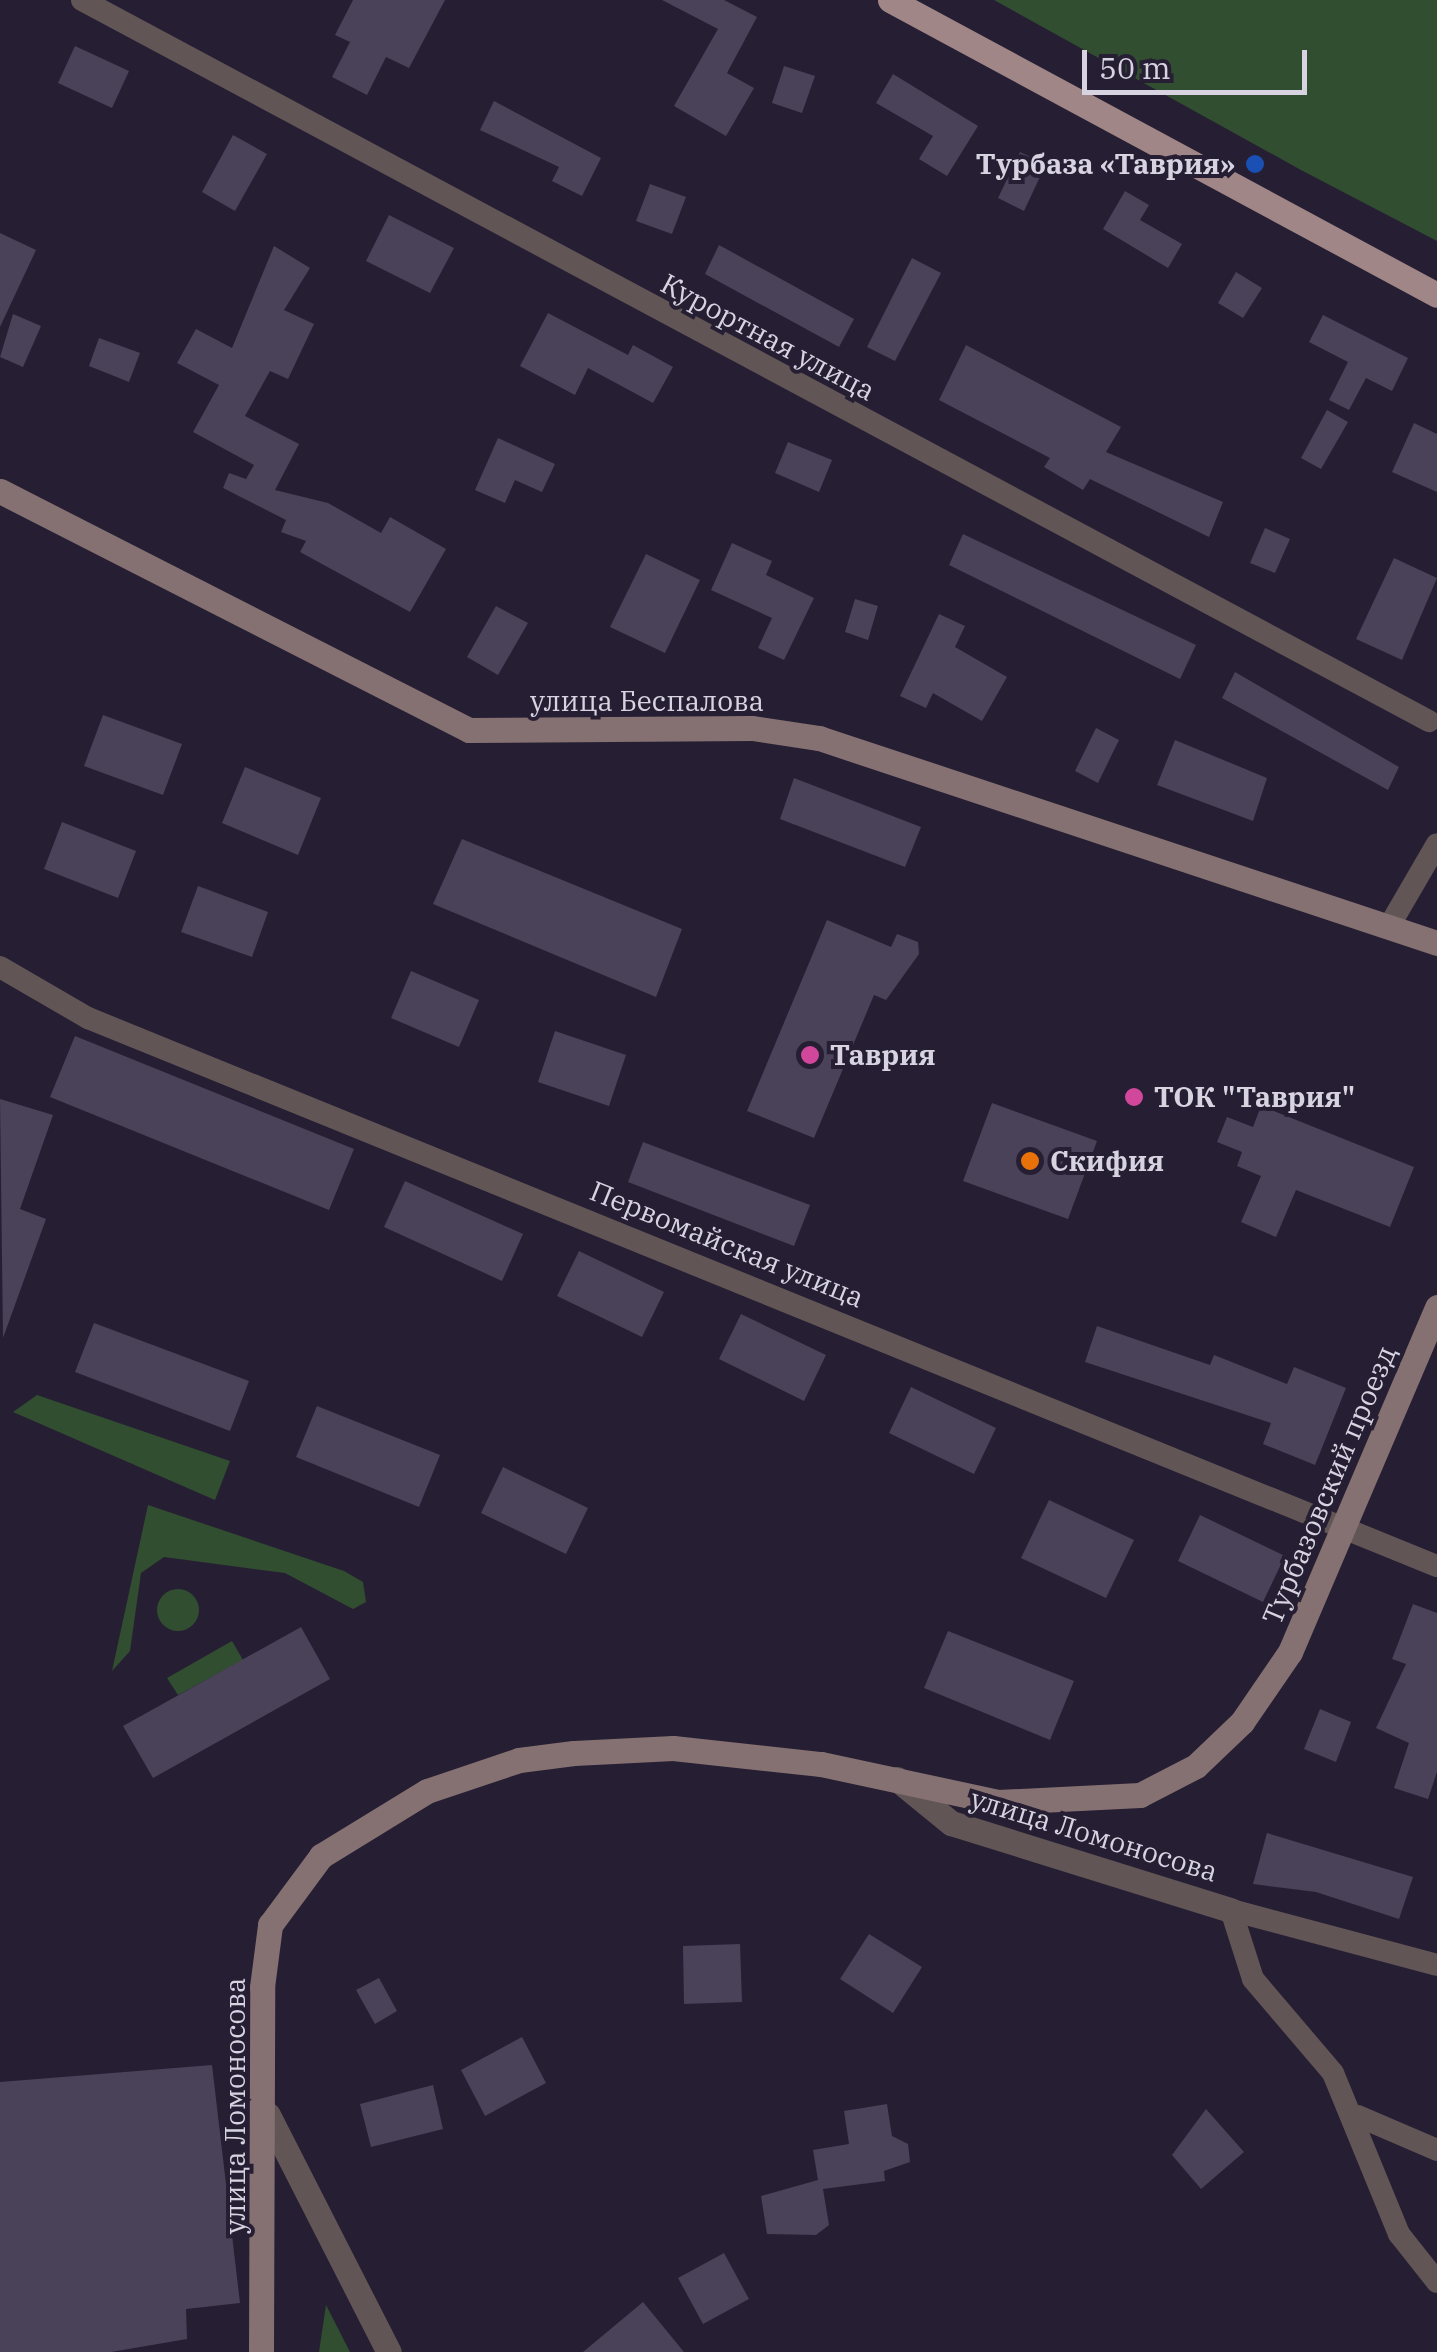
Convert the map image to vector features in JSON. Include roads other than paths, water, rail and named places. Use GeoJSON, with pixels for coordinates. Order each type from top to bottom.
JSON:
{"type":"FeatureCollection","features":[{"type":"Feature","properties":{"kind":"main road"},"geometry":{"type":"LineString","coordinates":[[890,0],[1437,295]]}},
{"type":"Feature","properties":{"kind":"main road","name":"улица Беспалова"},"geometry":{"type":"LineString","coordinates":[[0,491],[469,730],[752,728],[819,738],[1391,923],[1437,943]]}},
{"type":"Feature","properties":{"kind":"main road","name":"Турбазовский проезд"},"geometry":{"type":"LineString","coordinates":[[897,1780],[998,1802],[1076,1805],[1140,1795],[1196,1766],[1242,1722],[1290,1652],[1350,1528],[1437,1307]]}},
{"type":"Feature","properties":{"kind":"main road","name":"улица Ломоносова"},"geometry":{"type":"LineString","coordinates":[[261,2352],[268,2115],[262,1987],[270,1925],[321,1856],[375,1817],[519,1760],[673,1748],[897,1780]]}},
{"type":"Feature","properties":{"kind":"street","name":"Курортная улица"},"geometry":{"type":"LineString","coordinates":[[82,0],[1429,721]]}},
{"type":"Feature","properties":{"kind":"street"},"geometry":{"type":"LineString","coordinates":[[1391,923],[1437,844]]}},
{"type":"Feature","properties":{"kind":"street","name":"Первомайская улица"},"geometry":{"type":"LineString","coordinates":[[0,967],[88,1018],[1437,1566]]}},
{"type":"Feature","properties":{"kind":"street","name":"улица Ломоносова"},"geometry":{"type":"LineString","coordinates":[[897,1780],[951,1823],[1231,1910],[1437,1965]]}},
{"type":"Feature","properties":{"kind":"street"},"geometry":{"type":"LineString","coordinates":[[1231,1910],[1253,1979],[1358,2116],[1399,2234],[1437,2282]]}},
{"type":"Feature","properties":{"kind":"street"},"geometry":{"type":"LineString","coordinates":[[268,2115],[389,2352]]}},
{"type":"Feature","properties":{"kind":"street"},"geometry":{"type":"LineString","coordinates":[[1358,2116],[1437,2150]]}},
{"type":"Feature","properties":{"kind":"place","name":"Турбаза «Таврия»"},"geometry":{"type":"Point","coordinates":[1255,164]}},
{"type":"Feature","properties":{"kind":"place","name":"Таврия"},"geometry":{"type":"Point","coordinates":[810,1055]}},
{"type":"Feature","properties":{"kind":"place","name":"ТОК \"Таврия\""},"geometry":{"type":"Point","coordinates":[1134,1097]}},
{"type":"Feature","properties":{"kind":"place","name":"Скифия"},"geometry":{"type":"Point","coordinates":[1030,1161]}}]}
